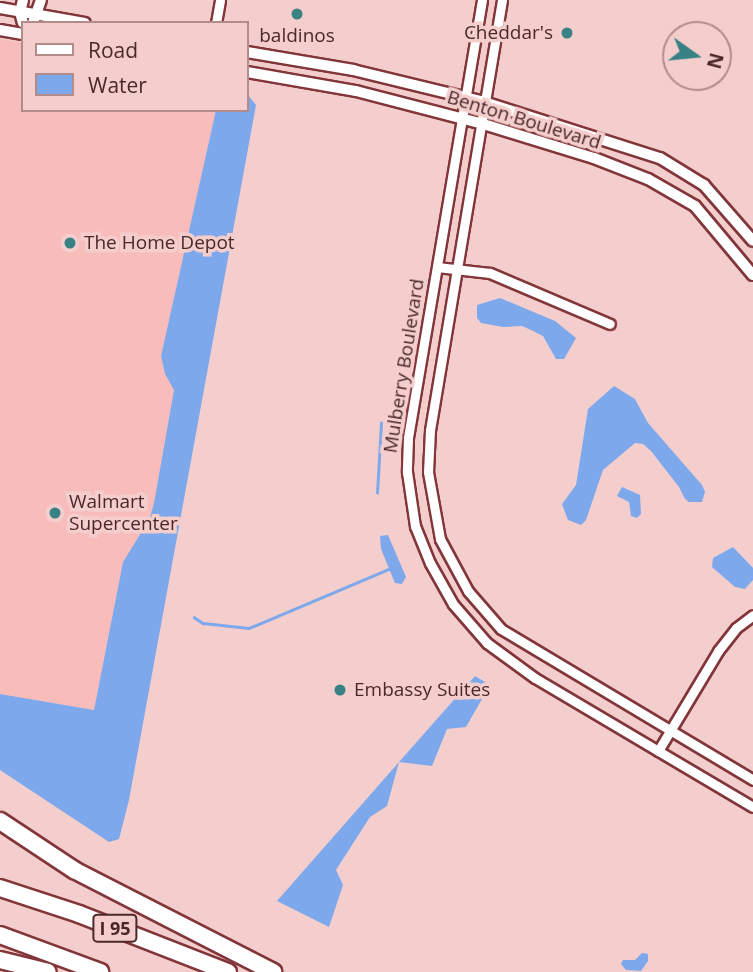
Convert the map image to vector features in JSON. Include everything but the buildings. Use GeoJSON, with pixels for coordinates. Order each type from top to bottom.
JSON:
{"type":"FeatureCollection","features":[{"type":"Feature","properties":{"kind":"highway"},"geometry":{"type":"LineString","coordinates":[[0,821],[74,870],[273,972]]}},
{"type":"Feature","properties":{"kind":"highway","name":"I 95"},"geometry":{"type":"LineString","coordinates":[[0,888],[79,914],[228,972]]}},
{"type":"Feature","properties":{"kind":"highway","name":"I 95"},"geometry":{"type":"LineString","coordinates":[[0,935],[100,972]]}},
{"type":"Feature","properties":{"kind":"highway"},"geometry":{"type":"LineString","coordinates":[[0,960],[48,972]]}},
{"type":"Feature","properties":{"kind":"street"},"geometry":{"type":"LineString","coordinates":[[35,19],[41,0]]}},
{"type":"Feature","properties":{"kind":"street"},"geometry":{"type":"LineString","coordinates":[[216,21],[220,0]]}},
{"type":"Feature","properties":{"kind":"street","name":"Mulberry Boulevard"},"geometry":{"type":"LineString","coordinates":[[482,0],[407,455],[411,505],[430,563],[459,612],[487,643],[535,678],[753,807]]}},
{"type":"Feature","properties":{"kind":"street","name":"Mulberry Boulevard"},"geometry":{"type":"LineString","coordinates":[[502,0],[429,444],[428,472],[440,539],[468,591],[501,629],[753,780]]}},
{"type":"Feature","properties":{"kind":"street"},"geometry":{"type":"LineString","coordinates":[[0,8],[22,11],[35,19],[60,21]]}},
{"type":"Feature","properties":{"kind":"street"},"geometry":{"type":"LineString","coordinates":[[0,30],[21,34]]}},
{"type":"Feature","properties":{"kind":"street","name":"Benton Boulevard"},"geometry":{"type":"LineString","coordinates":[[248,51],[353,70],[484,102],[660,158],[704,186],[753,241]]}},
{"type":"Feature","properties":{"kind":"street","name":"Benton Boulevard"},"geometry":{"type":"LineString","coordinates":[[248,72],[356,91],[480,123],[594,158],[648,179],[695,206],[753,275]]}},
{"type":"Feature","properties":{"kind":"street"},"geometry":{"type":"LineString","coordinates":[[437,267],[489,273],[610,324]]}},
{"type":"Feature","properties":{"kind":"street"},"geometry":{"type":"LineString","coordinates":[[658,751],[718,651],[736,628],[753,615]]}},
{"type":"Feature","properties":{"kind":"shaded area"},"geometry":{"type":"Polygon","coordinates":[[[0,39],[21,43],[21,112],[216,112],[161,356],[165,374],[174,390],[154,503],[150,518],[123,562],[94,710],[0,694],[0,39]]]}},
{"type":"Feature","properties":{"kind":"water"},"geometry":{"type":"Polygon","coordinates":[[[248,95],[256,105],[129,800],[119,839],[109,842],[0,770],[0,694],[94,710],[123,562],[150,518],[154,503],[174,390],[165,374],[161,356],[216,112],[248,112],[248,95]]]}},
{"type":"Feature","properties":{"kind":"water"},"geometry":{"type":"Polygon","coordinates":[[[500,298],[555,321],[576,338],[564,359],[556,359],[543,336],[522,326],[503,327],[481,323],[477,318],[477,305],[500,298]]]}},
{"type":"Feature","properties":{"kind":"water"},"geometry":{"type":"Polygon","coordinates":[[[614,386],[635,399],[648,423],[702,485],[705,492],[702,502],[689,502],[685,499],[651,451],[643,444],[635,443],[603,470],[586,520],[581,525],[568,520],[562,504],[576,485],[588,409],[614,386]]]}},
{"type":"Feature","properties":{"kind":"water"},"geometry":{"type":"Polygon","coordinates":[[[622,487],[640,495],[641,514],[637,518],[631,516],[629,502],[617,496],[622,487]]]}},
{"type":"Feature","properties":{"kind":"water"},"geometry":{"type":"Polygon","coordinates":[[[388,535],[406,577],[402,584],[395,583],[381,549],[380,536],[388,535]]]}},
{"type":"Feature","properties":{"kind":"water"},"geometry":{"type":"Polygon","coordinates":[[[733,547],[753,568],[753,580],[745,589],[735,587],[712,567],[713,558],[733,547]]]}},
{"type":"Feature","properties":{"kind":"water"},"geometry":{"type":"Polygon","coordinates":[[[475,676],[490,685],[466,727],[447,729],[432,766],[399,762],[475,676]]]}},
{"type":"Feature","properties":{"kind":"water"},"geometry":{"type":"Polygon","coordinates":[[[399,762],[387,806],[370,817],[336,870],[343,885],[329,927],[277,901],[399,762]]]}},
{"type":"Feature","properties":{"kind":"water"},"geometry":{"type":"Polygon","coordinates":[[[642,953],[648,954],[648,961],[641,971],[626,970],[621,964],[623,960],[635,960],[642,953]]]}},
{"type":"Feature","properties":{"kind":"waterway"},"geometry":{"type":"LineString","coordinates":[[377,493],[381,423]]}},
{"type":"Feature","properties":{"kind":"waterway"},"geometry":{"type":"LineString","coordinates":[[194,617],[203,623],[249,628],[389,569]]}},
{"type":"Feature","properties":{"kind":"place","name":"baldinos"},"geometry":{"type":"Point","coordinates":[297,14]}},
{"type":"Feature","properties":{"kind":"place","name":"Cheddar's"},"geometry":{"type":"Point","coordinates":[567,33]}},
{"type":"Feature","properties":{"kind":"place","name":"The Home Depot"},"geometry":{"type":"Point","coordinates":[70,243]}},
{"type":"Feature","properties":{"kind":"place","name":"Walmart Supercenter"},"geometry":{"type":"Point","coordinates":[55,513]}},
{"type":"Feature","properties":{"kind":"place","name":"Embassy Suites"},"geometry":{"type":"Point","coordinates":[340,690]}}]}
